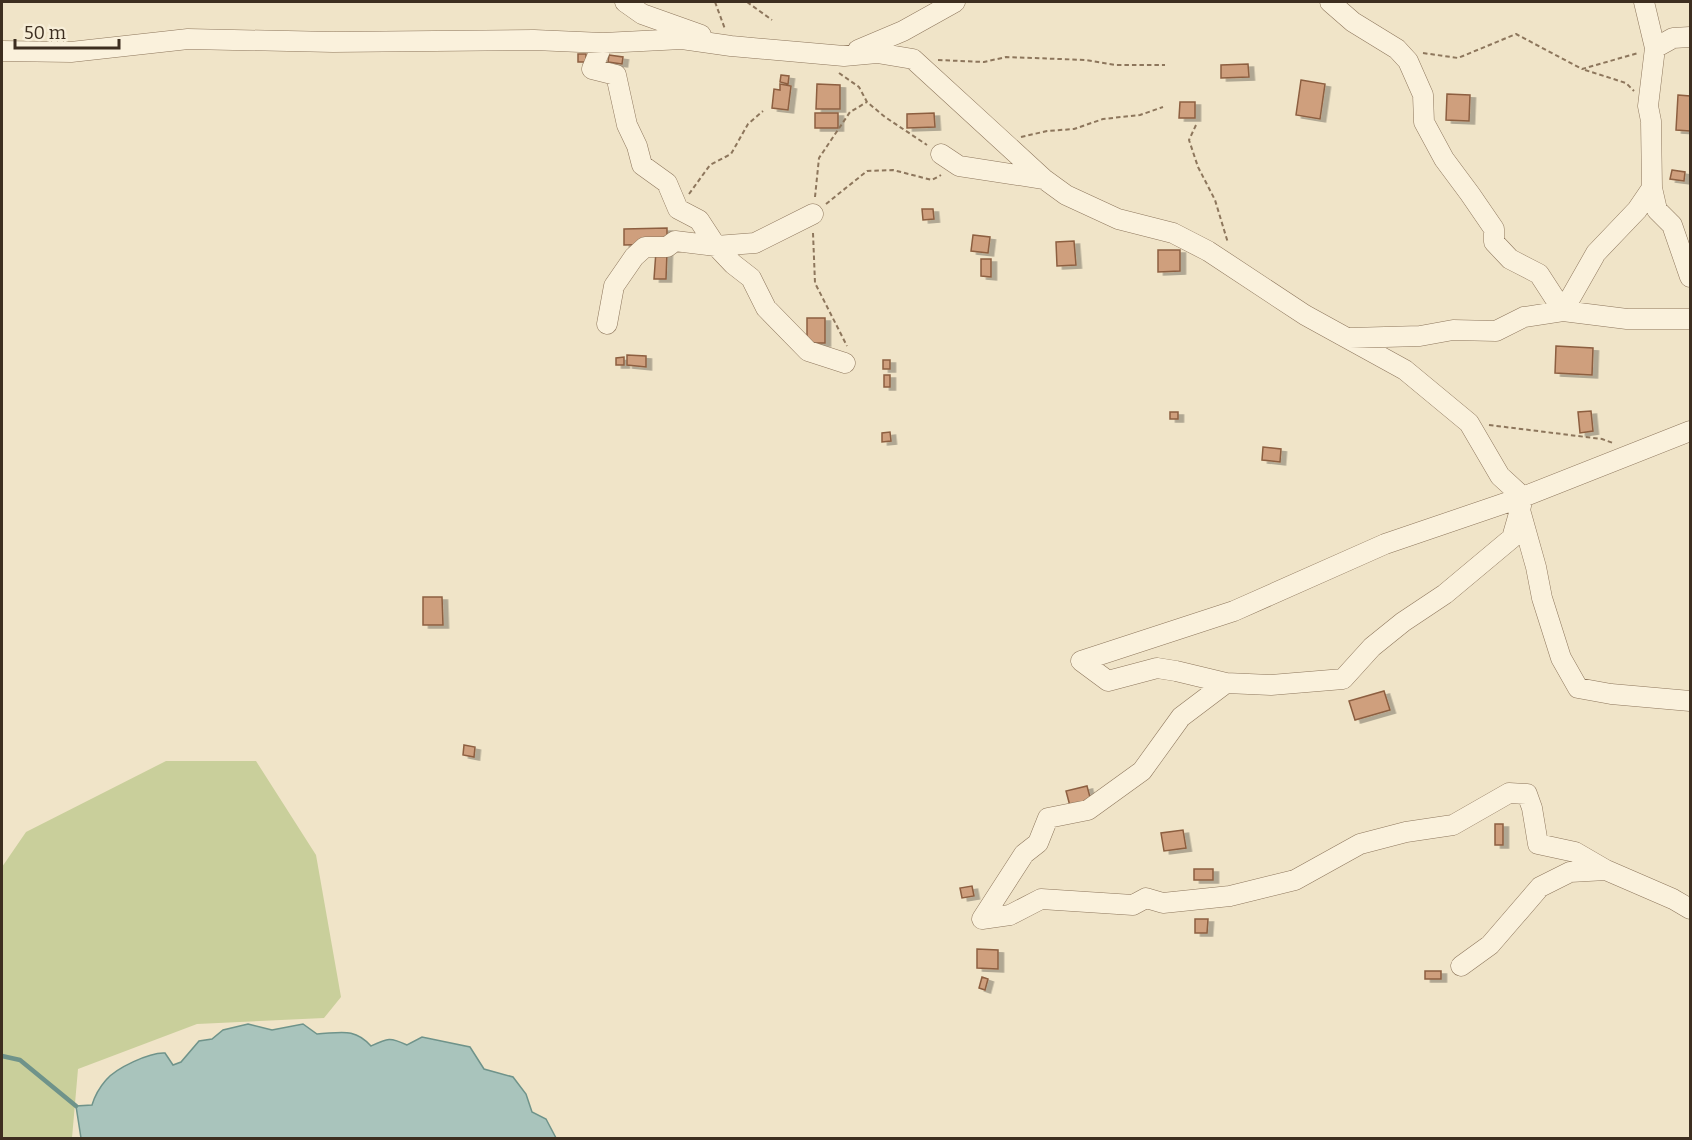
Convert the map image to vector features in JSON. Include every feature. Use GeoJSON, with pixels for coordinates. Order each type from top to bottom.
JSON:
{"type":"FeatureCollection","features":[{"type":"Feature","properties":{"kind":"street"},"geometry":{"type":"LineString","coordinates":[[625,2],[642,14],[731,46]]}},
{"type":"Feature","properties":{"kind":"street"},"geometry":{"type":"LineString","coordinates":[[844,56],[903,31],[955,2]]}},
{"type":"Feature","properties":{"kind":"street"},"geometry":{"type":"LineString","coordinates":[[1330,2],[1353,22],[1397,49],[1408,61],[1423,95],[1424,122],[1444,159],[1494,229],[1494,242],[1510,259],[1539,274],[1563,310]]}},
{"type":"Feature","properties":{"kind":"street"},"geometry":{"type":"LineString","coordinates":[[1644,2],[1655,48],[1648,106],[1651,122],[1652,188],[1657,210],[1672,225],[1687,249],[1690,277]]}},
{"type":"Feature","properties":{"kind":"street"},"geometry":{"type":"LineString","coordinates":[[1655,48],[1673,38],[1690,37]]}},
{"type":"Feature","properties":{"kind":"street"},"geometry":{"type":"LineString","coordinates":[[2,51],[71,52],[188,39],[333,42],[534,40],[603,43],[682,39],[731,46],[844,56],[878,53],[912,59],[1001,142],[1066,195],[1118,219],[1173,233],[1239,271],[1264,290],[1305,315],[1405,370],[1469,423],[1500,476],[1521,503],[1542,598],[1561,658],[1578,688],[1611,694],[1690,701]]}},
{"type":"Feature","properties":{"kind":"street"},"geometry":{"type":"LineString","coordinates":[[603,43],[592,69],[616,75],[627,125],[642,165],[666,183],[678,209],[699,220],[716,246],[733,264],[751,278],[766,309],[808,351],[845,363]]}},
{"type":"Feature","properties":{"kind":"street"},"geometry":{"type":"LineString","coordinates":[[941,154],[959,166],[1044,179]]}},
{"type":"Feature","properties":{"kind":"street"},"geometry":{"type":"LineString","coordinates":[[1563,310],[1596,253],[1637,210],[1652,188]]}},
{"type":"Feature","properties":{"kind":"street"},"geometry":{"type":"LineString","coordinates":[[607,324],[614,286],[634,257],[645,247],[667,247],[675,242],[716,246],[755,243],[813,214]]}},
{"type":"Feature","properties":{"kind":"street"},"geometry":{"type":"LineString","coordinates":[[1350,338],[1420,336],[1453,330],[1496,331],[1524,316],[1563,310],[1627,318],[1690,319]]}},
{"type":"Feature","properties":{"kind":"street"},"geometry":{"type":"LineString","coordinates":[[1521,503],[1512,538],[1445,594],[1403,622],[1372,647],[1343,680],[1315,680],[1271,685],[1226,683],[1176,670],[1157,668],[1108,681],[1080,661],[1234,611],[1385,544],[1521,503],[1690,431]]}},
{"type":"Feature","properties":{"kind":"street"},"geometry":{"type":"LineString","coordinates":[[1226,683],[1181,717],[1142,771],[1088,810],[1048,818],[1038,843],[1024,854],[982,919],[1010,915],[1041,899],[1133,905],[1146,898],[1162,903],[1230,896],[1295,880],[1360,844],[1406,832],[1453,825],[1509,794],[1527,794],[1532,808],[1538,844],[1575,852],[1606,870],[1673,899],[1690,909]]}},
{"type":"Feature","properties":{"kind":"street"},"geometry":{"type":"LineString","coordinates":[[1461,966],[1490,945],[1540,887],[1570,872],[1606,870]]}},
{"type":"Feature","properties":{"kind":"path"},"geometry":{"type":"LineString","coordinates":[[715,2],[731,46]]}},
{"type":"Feature","properties":{"kind":"path"},"geometry":{"type":"LineString","coordinates":[[747,2],[772,20]]}},
{"type":"Feature","properties":{"kind":"path"},"geometry":{"type":"LineString","coordinates":[[1397,49],[1458,58],[1516,33],[1582,69],[1626,83],[1648,106]]}},
{"type":"Feature","properties":{"kind":"path"},"geometry":{"type":"LineString","coordinates":[[1582,69],[1655,48]]}},
{"type":"Feature","properties":{"kind":"path"},"geometry":{"type":"LineString","coordinates":[[844,56],[839,73],[859,87],[867,102],[885,117],[941,154]]}},
{"type":"Feature","properties":{"kind":"path"},"geometry":{"type":"LineString","coordinates":[[912,59],[984,62],[1006,57],[1086,60],[1116,65],[1165,65]]}},
{"type":"Feature","properties":{"kind":"path"},"geometry":{"type":"LineString","coordinates":[[845,363],[847,345],[815,283],[813,214],[819,158],[850,112],[867,102]]}},
{"type":"Feature","properties":{"kind":"path"},"geometry":{"type":"LineString","coordinates":[[1001,142],[1047,131],[1074,129],[1103,119],[1140,115],[1163,107]]}},
{"type":"Feature","properties":{"kind":"path"},"geometry":{"type":"LineString","coordinates":[[678,209],[710,165],[731,154],[748,124],[763,111]]}},
{"type":"Feature","properties":{"kind":"path"},"geometry":{"type":"LineString","coordinates":[[1196,125],[1189,140],[1198,167],[1215,200],[1229,246]]}},
{"type":"Feature","properties":{"kind":"path"},"geometry":{"type":"LineString","coordinates":[[813,214],[867,171],[893,170],[932,180],[959,166]]}},
{"type":"Feature","properties":{"kind":"path"},"geometry":{"type":"LineString","coordinates":[[1469,423],[1602,438],[1635,453]]}},
{"type":"Feature","properties":{"kind":"green space"},"geometry":{"type":"Polygon","coordinates":[[[166,761],[256,761],[316,855],[341,997],[324,1018],[197,1024],[78,1069],[72,1138],[2,1138],[2,867],[26,832],[166,761]]]}},
{"type":"Feature","properties":{"kind":"water"},"geometry":{"type":"Polygon","coordinates":[[[248,1024],[272,1030],[303,1024],[317,1034],[346,1032],[353,1034],[371,1046],[389,1040],[407,1045],[422,1037],[470,1047],[484,1069],[513,1077],[526,1094],[532,1112],[546,1119],[556,1138],[81,1138],[76,1106],[92,1105],[101,1086],[111,1075],[142,1058],[159,1053],[165,1053],[173,1065],[181,1062],[199,1041],[212,1039],[223,1030],[248,1024]]]}},
{"type":"Feature","properties":{"kind":"building"},"geometry":{"type":"Polygon","coordinates":[[[578,54],[586,54],[586,62],[578,62],[578,54]]]}},
{"type":"Feature","properties":{"kind":"building"},"geometry":{"type":"Polygon","coordinates":[[[609,55],[623,57],[622,64],[608,62],[609,55]]]}},
{"type":"Feature","properties":{"kind":"building"},"geometry":{"type":"Polygon","coordinates":[[[1248,64],[1249,77],[1221,78],[1221,65],[1248,64]]]}},
{"type":"Feature","properties":{"kind":"building"},"geometry":{"type":"Polygon","coordinates":[[[781,75],[789,76],[788,84],[780,82],[781,75]]]}},
{"type":"Feature","properties":{"kind":"building"},"geometry":{"type":"Polygon","coordinates":[[[1301,80],[1325,84],[1320,119],[1296,115],[1301,80]]]}},
{"type":"Feature","properties":{"kind":"building"},"geometry":{"type":"Polygon","coordinates":[[[780,84],[791,86],[788,110],[772,108],[774,89],[780,90],[780,84]]]}},
{"type":"Feature","properties":{"kind":"building"},"geometry":{"type":"Polygon","coordinates":[[[817,84],[840,85],[840,109],[816,109],[817,84]]]}},
{"type":"Feature","properties":{"kind":"building"},"geometry":{"type":"Polygon","coordinates":[[[1447,94],[1470,95],[1469,121],[1446,120],[1447,94]]]}},
{"type":"Feature","properties":{"kind":"building"},"geometry":{"type":"Polygon","coordinates":[[[1678,95],[1690,96],[1690,131],[1676,130],[1678,95]]]}},
{"type":"Feature","properties":{"kind":"building"},"geometry":{"type":"Polygon","coordinates":[[[1180,102],[1195,102],[1195,118],[1179,118],[1180,102]]]}},
{"type":"Feature","properties":{"kind":"building"},"geometry":{"type":"Polygon","coordinates":[[[815,113],[838,113],[838,128],[815,128],[815,113]]]}},
{"type":"Feature","properties":{"kind":"building"},"geometry":{"type":"Polygon","coordinates":[[[934,113],[935,127],[907,128],[907,114],[934,113]]]}},
{"type":"Feature","properties":{"kind":"building"},"geometry":{"type":"Polygon","coordinates":[[[1672,170],[1685,172],[1684,181],[1670,179],[1672,170]]]}},
{"type":"Feature","properties":{"kind":"building"},"geometry":{"type":"Polygon","coordinates":[[[922,209],[933,209],[934,219],[923,220],[922,209]]]}},
{"type":"Feature","properties":{"kind":"building"},"geometry":{"type":"Polygon","coordinates":[[[667,228],[667,244],[624,245],[624,229],[667,228]]]}},
{"type":"Feature","properties":{"kind":"building"},"geometry":{"type":"Polygon","coordinates":[[[973,235],[990,237],[988,253],[971,251],[973,235]]]}},
{"type":"Feature","properties":{"kind":"building"},"geometry":{"type":"Polygon","coordinates":[[[1074,241],[1076,265],[1057,266],[1056,242],[1074,241]]]}},
{"type":"Feature","properties":{"kind":"building"},"geometry":{"type":"Polygon","coordinates":[[[1158,250],[1180,250],[1180,271],[1158,272],[1158,250]]]}},
{"type":"Feature","properties":{"kind":"building"},"geometry":{"type":"Polygon","coordinates":[[[656,251],[667,252],[666,279],[654,279],[656,251]]]}},
{"type":"Feature","properties":{"kind":"building"},"geometry":{"type":"Polygon","coordinates":[[[981,259],[991,259],[991,277],[981,276],[981,259]]]}},
{"type":"Feature","properties":{"kind":"building"},"geometry":{"type":"Polygon","coordinates":[[[807,318],[825,318],[825,343],[807,343],[807,318]]]}},
{"type":"Feature","properties":{"kind":"building"},"geometry":{"type":"Polygon","coordinates":[[[1556,346],[1593,348],[1592,375],[1555,373],[1556,346]]]}},
{"type":"Feature","properties":{"kind":"building"},"geometry":{"type":"Polygon","coordinates":[[[627,355],[646,356],[646,367],[627,365],[627,355]]]}},
{"type":"Feature","properties":{"kind":"building"},"geometry":{"type":"Polygon","coordinates":[[[624,357],[624,365],[616,365],[616,358],[624,357]]]}},
{"type":"Feature","properties":{"kind":"building"},"geometry":{"type":"Polygon","coordinates":[[[883,360],[890,360],[890,369],[883,369],[883,360]]]}},
{"type":"Feature","properties":{"kind":"building"},"geometry":{"type":"Polygon","coordinates":[[[884,375],[890,375],[890,387],[884,387],[884,375]]]}},
{"type":"Feature","properties":{"kind":"building"},"geometry":{"type":"Polygon","coordinates":[[[1591,411],[1593,431],[1580,433],[1578,412],[1591,411]]]}},
{"type":"Feature","properties":{"kind":"building"},"geometry":{"type":"Polygon","coordinates":[[[1170,412],[1178,412],[1178,419],[1170,419],[1170,412]]]}},
{"type":"Feature","properties":{"kind":"building"},"geometry":{"type":"Polygon","coordinates":[[[890,432],[891,441],[882,442],[882,433],[890,432]]]}},
{"type":"Feature","properties":{"kind":"building"},"geometry":{"type":"Polygon","coordinates":[[[1263,447],[1281,449],[1280,462],[1262,460],[1263,447]]]}},
{"type":"Feature","properties":{"kind":"building"},"geometry":{"type":"Polygon","coordinates":[[[423,597],[442,597],[443,625],[423,625],[423,597]]]}},
{"type":"Feature","properties":{"kind":"building"},"geometry":{"type":"Polygon","coordinates":[[[1384,691],[1390,710],[1355,720],[1349,701],[1384,691]]]}},
{"type":"Feature","properties":{"kind":"building"},"geometry":{"type":"Polygon","coordinates":[[[464,745],[475,747],[474,757],[463,755],[464,745]]]}},
{"type":"Feature","properties":{"kind":"building"},"geometry":{"type":"Polygon","coordinates":[[[1087,786],[1091,801],[1070,806],[1066,791],[1087,786]]]}},
{"type":"Feature","properties":{"kind":"building"},"geometry":{"type":"Polygon","coordinates":[[[1495,824],[1503,824],[1503,845],[1495,845],[1495,824]]]}},
{"type":"Feature","properties":{"kind":"building"},"geometry":{"type":"Polygon","coordinates":[[[1183,830],[1186,848],[1164,851],[1161,833],[1183,830]]]}},
{"type":"Feature","properties":{"kind":"building"},"geometry":{"type":"Polygon","coordinates":[[[1194,869],[1213,869],[1213,880],[1194,880],[1194,869]]]}},
{"type":"Feature","properties":{"kind":"building"},"geometry":{"type":"Polygon","coordinates":[[[972,886],[974,896],[962,898],[960,888],[972,886]]]}},
{"type":"Feature","properties":{"kind":"building"},"geometry":{"type":"Polygon","coordinates":[[[1195,919],[1208,919],[1207,933],[1195,933],[1195,919]]]}},
{"type":"Feature","properties":{"kind":"building"},"geometry":{"type":"Polygon","coordinates":[[[977,949],[998,950],[998,969],[977,968],[977,949]]]}},
{"type":"Feature","properties":{"kind":"building"},"geometry":{"type":"Polygon","coordinates":[[[1425,971],[1441,971],[1441,979],[1425,979],[1425,971]]]}},
{"type":"Feature","properties":{"kind":"building"},"geometry":{"type":"Polygon","coordinates":[[[982,977],[988,979],[985,990],[979,988],[982,977]]]}},
{"type":"Feature","properties":{"kind":"waterway"},"geometry":{"type":"LineString","coordinates":[[2,1056],[20,1060],[76,1106]]}}]}
